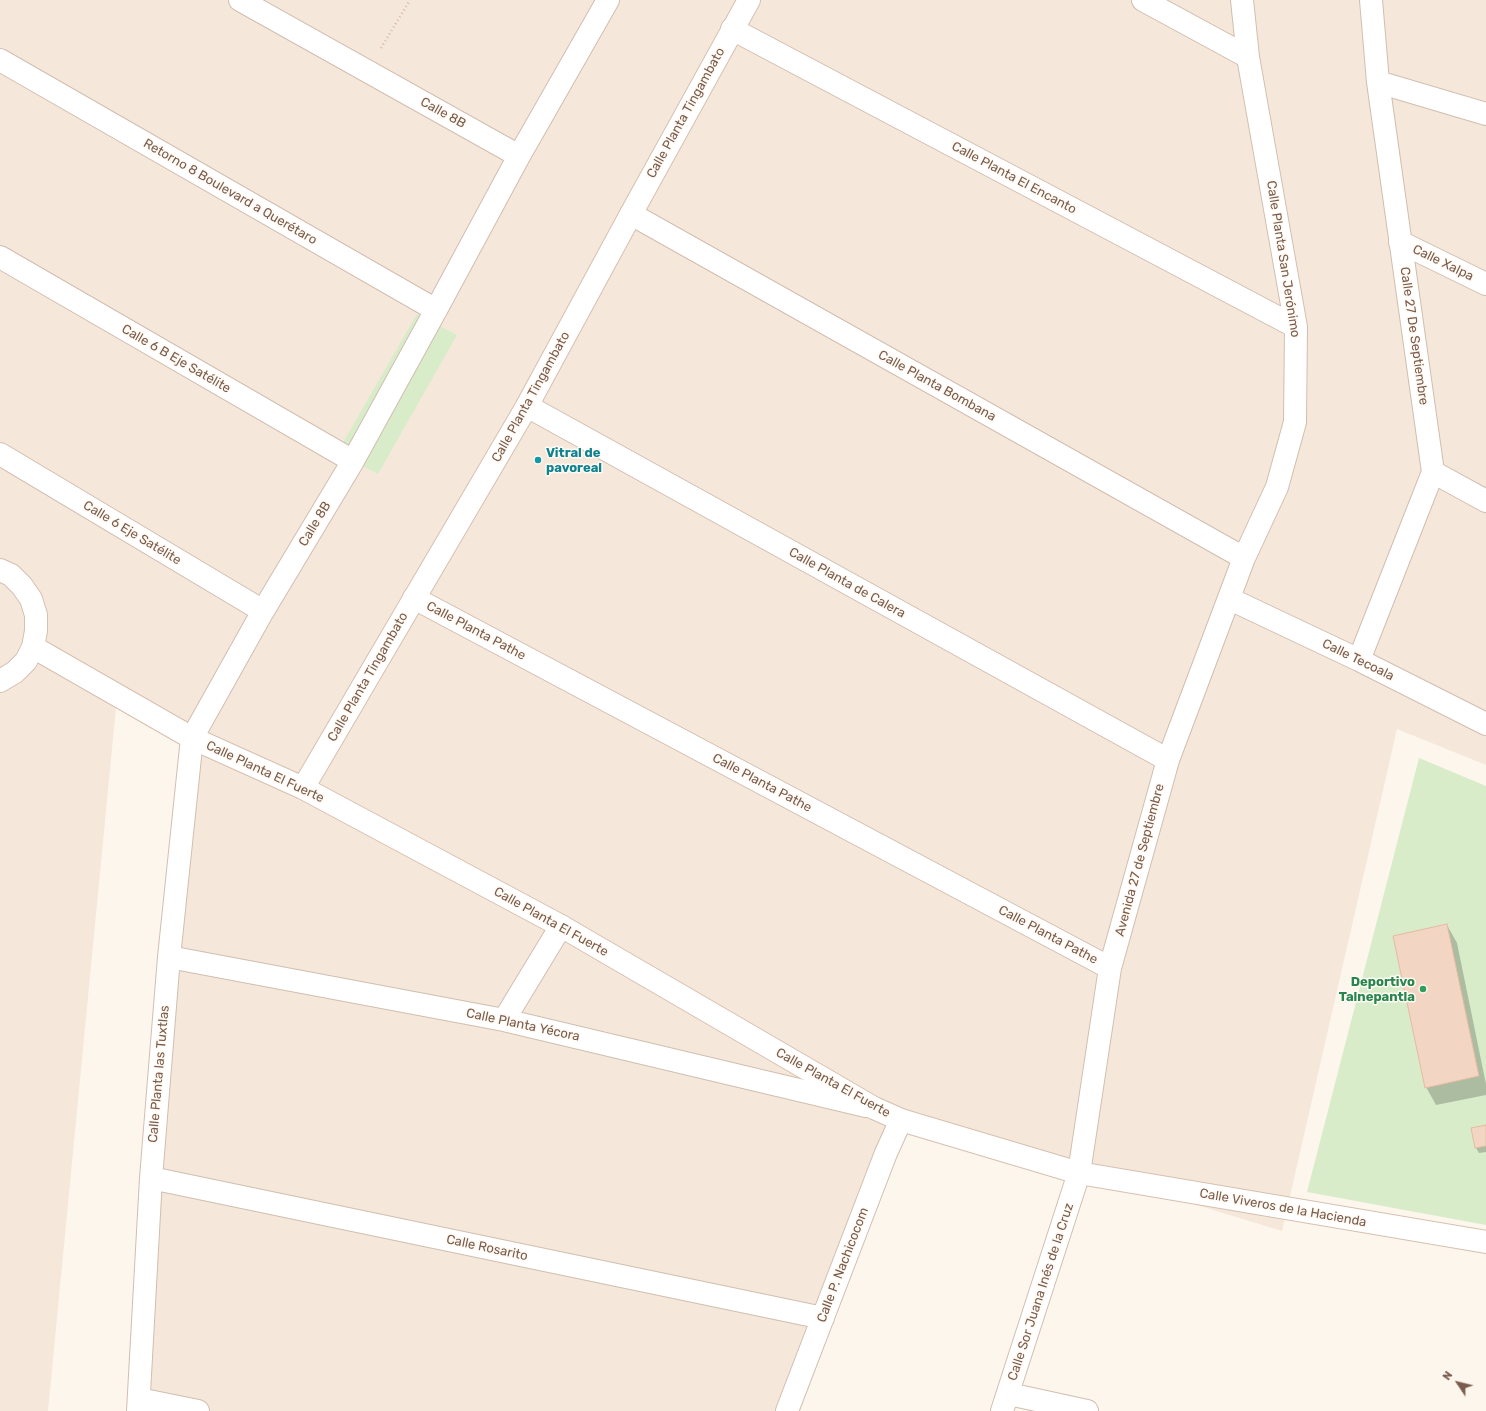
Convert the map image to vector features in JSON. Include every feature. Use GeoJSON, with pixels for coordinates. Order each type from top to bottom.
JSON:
{"type":"FeatureCollection","features":[{"type":"Feature","properties":{"kind":"street","name":"Calle 8B"},"geometry":{"type":"LineString","coordinates":[[240,0],[518,156]]}},
{"type":"Feature","properties":{"kind":"street"},"geometry":{"type":"LineString","coordinates":[[436,310],[518,156],[608,0]]}},
{"type":"Feature","properties":{"kind":"street","name":"Calle Planta Tingambato"},"geometry":{"type":"LineString","coordinates":[[302,788],[527,406],[749,0]]}},
{"type":"Feature","properties":{"kind":"street"},"geometry":{"type":"LineString","coordinates":[[1143,0],[1248,57]]}},
{"type":"Feature","properties":{"kind":"street","name":"Calle Planta San Jerónimo"},"geometry":{"type":"LineString","coordinates":[[1242,0],[1248,57],[1296,327],[1295,422],[1277,487],[1244,558]]}},
{"type":"Feature","properties":{"kind":"street","name":"Calle 27 De Septiembre"},"geometry":{"type":"LineString","coordinates":[[1359,660],[1433,472],[1378,82],[1371,0]]}},
{"type":"Feature","properties":{"kind":"street","name":"Calle Planta El Encanto"},"geometry":{"type":"LineString","coordinates":[[732,29],[1296,327]]}},
{"type":"Feature","properties":{"kind":"street","name":"Retorno 8 Boulevard a Querétaro"},"geometry":{"type":"LineString","coordinates":[[0,60],[436,310]]}},
{"type":"Feature","properties":{"kind":"street"},"geometry":{"type":"LineString","coordinates":[[1378,82],[1486,114]]}},
{"type":"Feature","properties":{"kind":"street","name":"Calle Planta Bombana"},"geometry":{"type":"LineString","coordinates":[[631,214],[1244,558]]}},
{"type":"Feature","properties":{"kind":"street","name":"Calle Xalpa"},"geometry":{"type":"LineString","coordinates":[[1400,242],[1486,284]]}},
{"type":"Feature","properties":{"kind":"street","name":"Calle 6 B Eje Satélite"},"geometry":{"type":"LineString","coordinates":[[0,257],[353,461]]}},
{"type":"Feature","properties":{"kind":"street","name":"Calle 8B"},"geometry":{"type":"LineString","coordinates":[[192,738],[263,611],[353,461],[436,310]]}},
{"type":"Feature","properties":{"kind":"street","name":"Calle Planta de Calera"},"geometry":{"type":"LineString","coordinates":[[527,406],[1168,760]]}},
{"type":"Feature","properties":{"kind":"street","name":"Calle 6 Eje Satélite"},"geometry":{"type":"LineString","coordinates":[[0,454],[263,611]]}},
{"type":"Feature","properties":{"kind":"street"},"geometry":{"type":"LineString","coordinates":[[1433,472],[1486,501]]}},
{"type":"Feature","properties":{"kind":"street","name":"Avenida 27 de Septiembre"},"geometry":{"type":"LineString","coordinates":[[1079,1173],[1110,968],[1168,760],[1244,558]]}},
{"type":"Feature","properties":{"kind":"street"},"geometry":{"type":"LineString","coordinates":[[0,570],[11,575],[22,586],[31,599],[36,615],[36,631],[32,647],[26,661],[15,672],[0,681]]}},
{"type":"Feature","properties":{"kind":"street","name":"Calle Planta Pathe"},"geometry":{"type":"LineString","coordinates":[[414,598],[1110,968]]}},
{"type":"Feature","properties":{"kind":"street","name":"Calle Tecoala"},"geometry":{"type":"LineString","coordinates":[[1230,598],[1359,660],[1486,724]]}},
{"type":"Feature","properties":{"kind":"street","name":"Calle Planta El Fuerte"},"geometry":{"type":"LineString","coordinates":[[32,647],[192,738],[302,788],[561,926],[874,1108],[901,1120],[1079,1173]]}},
{"type":"Feature","properties":{"kind":"street","name":"Calle Planta las Tuxtlas"},"geometry":{"type":"LineString","coordinates":[[138,1405],[150,1178],[169,957],[192,738]]}},
{"type":"Feature","properties":{"kind":"street"},"geometry":{"type":"LineString","coordinates":[[504,1020],[561,926]]}},
{"type":"Feature","properties":{"kind":"street","name":"Calle Planta Yécora"},"geometry":{"type":"LineString","coordinates":[[169,957],[504,1020],[874,1108]]}},
{"type":"Feature","properties":{"kind":"street","name":"Calle P. Nachicocom"},"geometry":{"type":"LineString","coordinates":[[787,1411],[886,1154],[901,1120]]}},
{"type":"Feature","properties":{"kind":"street","name":"Calle Viveros de la Hacienda"},"geometry":{"type":"LineString","coordinates":[[1079,1173],[1486,1242]]}},
{"type":"Feature","properties":{"kind":"street","name":"Calle Sor Juana Inés de la Cruz"},"geometry":{"type":"LineString","coordinates":[[1005,1402],[1079,1173]]}},
{"type":"Feature","properties":{"kind":"street","name":"Calle Rosarito"},"geometry":{"type":"LineString","coordinates":[[150,1178],[823,1318]]}},
{"type":"Feature","properties":{"kind":"street"},"geometry":{"type":"LineString","coordinates":[[1005,1402],[1087,1411]]}},
{"type":"Feature","properties":{"kind":"street"},"geometry":{"type":"LineString","coordinates":[[138,1405],[198,1411]]}},
{"type":"Feature","properties":{"kind":"path"},"geometry":{"type":"LineString","coordinates":[[367,71],[410,0]]}},
{"type":"Feature","properties":{"kind":"shaded area"},"geometry":{"type":"Polygon","coordinates":[[[0,0],[1486,0],[1486,765],[1397,729],[1282,1231],[908,1117],[800,1411],[126,1411],[200,741],[117,697],[48,1411],[0,1411],[0,0]]]}},
{"type":"Feature","properties":{"kind":"green space"},"geometry":{"type":"Polygon","coordinates":[[[417,314],[457,335],[378,474],[337,453],[417,314]]]}},
{"type":"Feature","properties":{"kind":"green space","name":"Deportivo Talnepantla"},"geometry":{"type":"Polygon","coordinates":[[[1419,758],[1486,786],[1486,1225],[1307,1192],[1419,758]]]}},
{"type":"Feature","properties":{"kind":"building"},"geometry":{"type":"Polygon","coordinates":[[[1447,924],[1479,1076],[1425,1088],[1393,936],[1447,924]]]}},
{"type":"Feature","properties":{"kind":"building"},"geometry":{"type":"Polygon","coordinates":[[[1486,1125],[1486,1146],[1475,1148],[1471,1128],[1486,1125]]]}},
{"type":"Feature","properties":{"kind":"place","name":"Vitral de pavoreal"},"geometry":{"type":"Point","coordinates":[538,460]}},
{"type":"Feature","properties":{"kind":"place","name":"Deportivo Talnepantla"},"geometry":{"type":"Point","coordinates":[1423,989]}}]}
